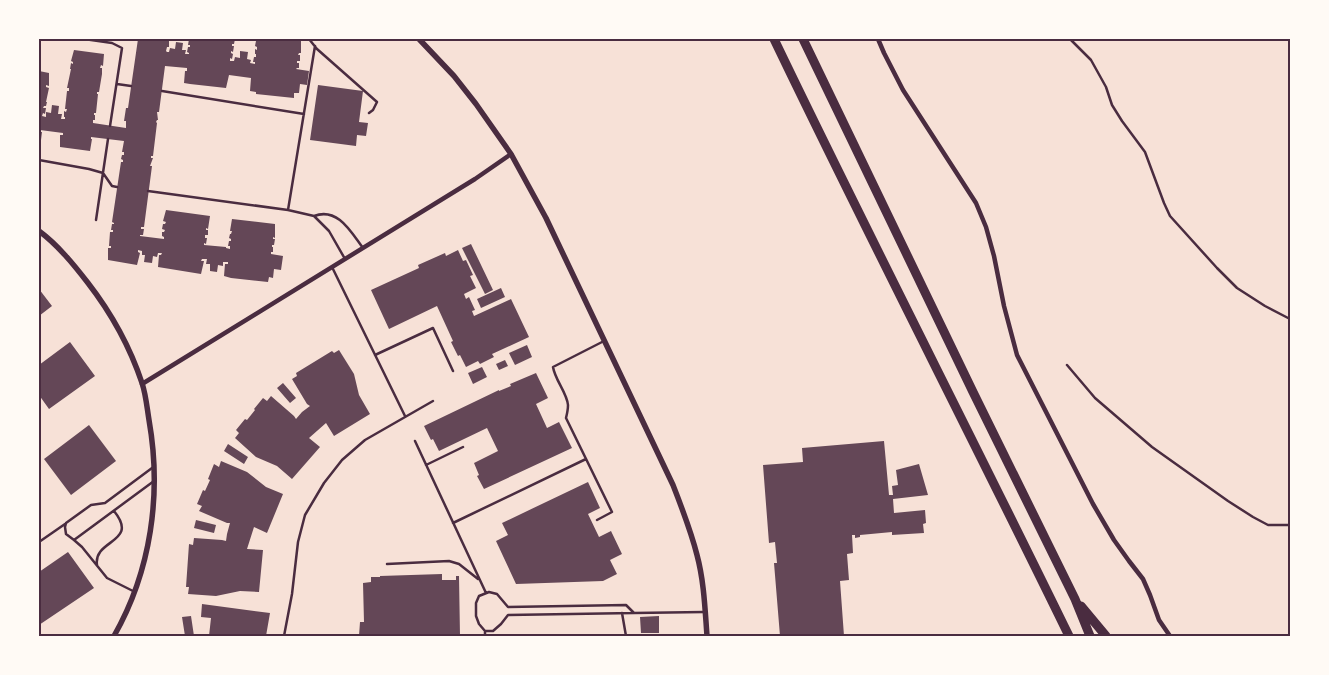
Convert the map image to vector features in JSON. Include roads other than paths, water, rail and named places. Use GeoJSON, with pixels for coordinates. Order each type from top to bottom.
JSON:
{"type":"FeatureCollection","features":[{"type":"Feature","properties":{"kind":"highway"},"geometry":{"type":"LineString","coordinates":[[774,39],[893,281],[986,464],[1069,636]]}},
{"type":"Feature","properties":{"kind":"highway"},"geometry":{"type":"LineString","coordinates":[[803,39],[1075,599],[1090,636]]}},
{"type":"Feature","properties":{"kind":"highway"},"geometry":{"type":"LineString","coordinates":[[1075,599],[1106,636]]}},
{"type":"Feature","properties":{"kind":"street"},"geometry":{"type":"LineString","coordinates":[[420,39],[454,76],[476,104],[511,154],[546,218],[657,451],[689,527],[698,556],[707,636]]}},
{"type":"Feature","properties":{"kind":"street"},"geometry":{"type":"LineString","coordinates":[[878,39],[903,90],[976,203],[986,227],[994,256],[1017,355],[1093,504],[1119,547],[1143,579],[1159,620],[1170,636]]}},
{"type":"Feature","properties":{"kind":"street"},"geometry":{"type":"LineString","coordinates":[[142,384],[476,179],[511,154]]}},
{"type":"Feature","properties":{"kind":"street"},"geometry":{"type":"LineString","coordinates":[[39,231],[73,264],[113,318],[126,343],[142,384],[153,442],[155,480],[153,519],[144,566],[114,636]]}},
{"type":"Feature","properties":{"kind":"lane"},"geometry":{"type":"LineString","coordinates":[[84,39],[112,43],[122,48],[110,126]]}},
{"type":"Feature","properties":{"kind":"lane"},"geometry":{"type":"LineString","coordinates":[[309,39],[378,102],[374,110],[369,113]]}},
{"type":"Feature","properties":{"kind":"lane"},"geometry":{"type":"LineString","coordinates":[[1070,39],[1091,60],[1106,87],[1112,105],[1145,152],[1170,216],[1237,288],[1290,319]]}},
{"type":"Feature","properties":{"kind":"lane"},"geometry":{"type":"LineString","coordinates":[[288,210],[315,46]]}},
{"type":"Feature","properties":{"kind":"lane"},"geometry":{"type":"LineString","coordinates":[[117,84],[131,86]]}},
{"type":"Feature","properties":{"kind":"lane"},"geometry":{"type":"LineString","coordinates":[[162,91],[304,114]]}},
{"type":"Feature","properties":{"kind":"lane"},"geometry":{"type":"LineString","coordinates":[[96,220],[108,139]]}},
{"type":"Feature","properties":{"kind":"lane"},"geometry":{"type":"LineString","coordinates":[[39,160],[102,173],[112,186],[118,187]]}},
{"type":"Feature","properties":{"kind":"lane"},"geometry":{"type":"LineString","coordinates":[[148,191],[288,210],[314,216],[329,231],[344,259]]}},
{"type":"Feature","properties":{"kind":"lane"},"geometry":{"type":"LineString","coordinates":[[314,216],[319,214],[331,215],[341,220],[363,248]]}},
{"type":"Feature","properties":{"kind":"lane"},"geometry":{"type":"LineString","coordinates":[[332,267],[406,416]]}},
{"type":"Feature","properties":{"kind":"lane"},"geometry":{"type":"LineString","coordinates":[[375,355],[433,328],[453,371]]}},
{"type":"Feature","properties":{"kind":"lane"},"geometry":{"type":"LineString","coordinates":[[597,520],[612,512],[566,418],[568,405],[554,374],[553,367],[604,341]]}},
{"type":"Feature","properties":{"kind":"lane"},"geometry":{"type":"LineString","coordinates":[[1067,365],[1095,398],[1152,447],[1253,518],[1268,525],[1290,525]]}},
{"type":"Feature","properties":{"kind":"lane"},"geometry":{"type":"LineString","coordinates":[[284,636],[292,594],[298,542],[305,515],[324,483],[342,460],[365,440],[433,401]]}},
{"type":"Feature","properties":{"kind":"lane"},"geometry":{"type":"LineString","coordinates":[[415,441],[486,593]]}},
{"type":"Feature","properties":{"kind":"lane"},"geometry":{"type":"LineString","coordinates":[[426,465],[463,448]]}},
{"type":"Feature","properties":{"kind":"lane"},"geometry":{"type":"LineString","coordinates":[[453,524],[586,459]]}},
{"type":"Feature","properties":{"kind":"lane"},"geometry":{"type":"LineString","coordinates":[[39,542],[91,505],[105,503],[154,466]]}},
{"type":"Feature","properties":{"kind":"lane"},"geometry":{"type":"LineString","coordinates":[[74,540],[155,480]]}},
{"type":"Feature","properties":{"kind":"lane"},"geometry":{"type":"LineString","coordinates":[[98,566],[99,553],[116,539],[122,531],[121,521],[114,511]]}},
{"type":"Feature","properties":{"kind":"lane"},"geometry":{"type":"LineString","coordinates":[[66,523],[64,527],[66,534],[82,547],[107,578],[134,591]]}},
{"type":"Feature","properties":{"kind":"lane"},"geometry":{"type":"LineString","coordinates":[[387,564],[449,561],[459,564],[480,580]]}},
{"type":"Feature","properties":{"kind":"lane"},"geometry":{"type":"LineString","coordinates":[[485,636],[485,631],[479,624],[476,616],[476,603],[479,596],[489,592],[497,594],[508,607],[626,605],[634,613]]}},
{"type":"Feature","properties":{"kind":"lane"},"geometry":{"type":"LineString","coordinates":[[485,631],[493,631],[508,615],[705,612]]}},
{"type":"Feature","properties":{"kind":"lane"},"geometry":{"type":"LineString","coordinates":[[622,613],[626,636]]}}]}
